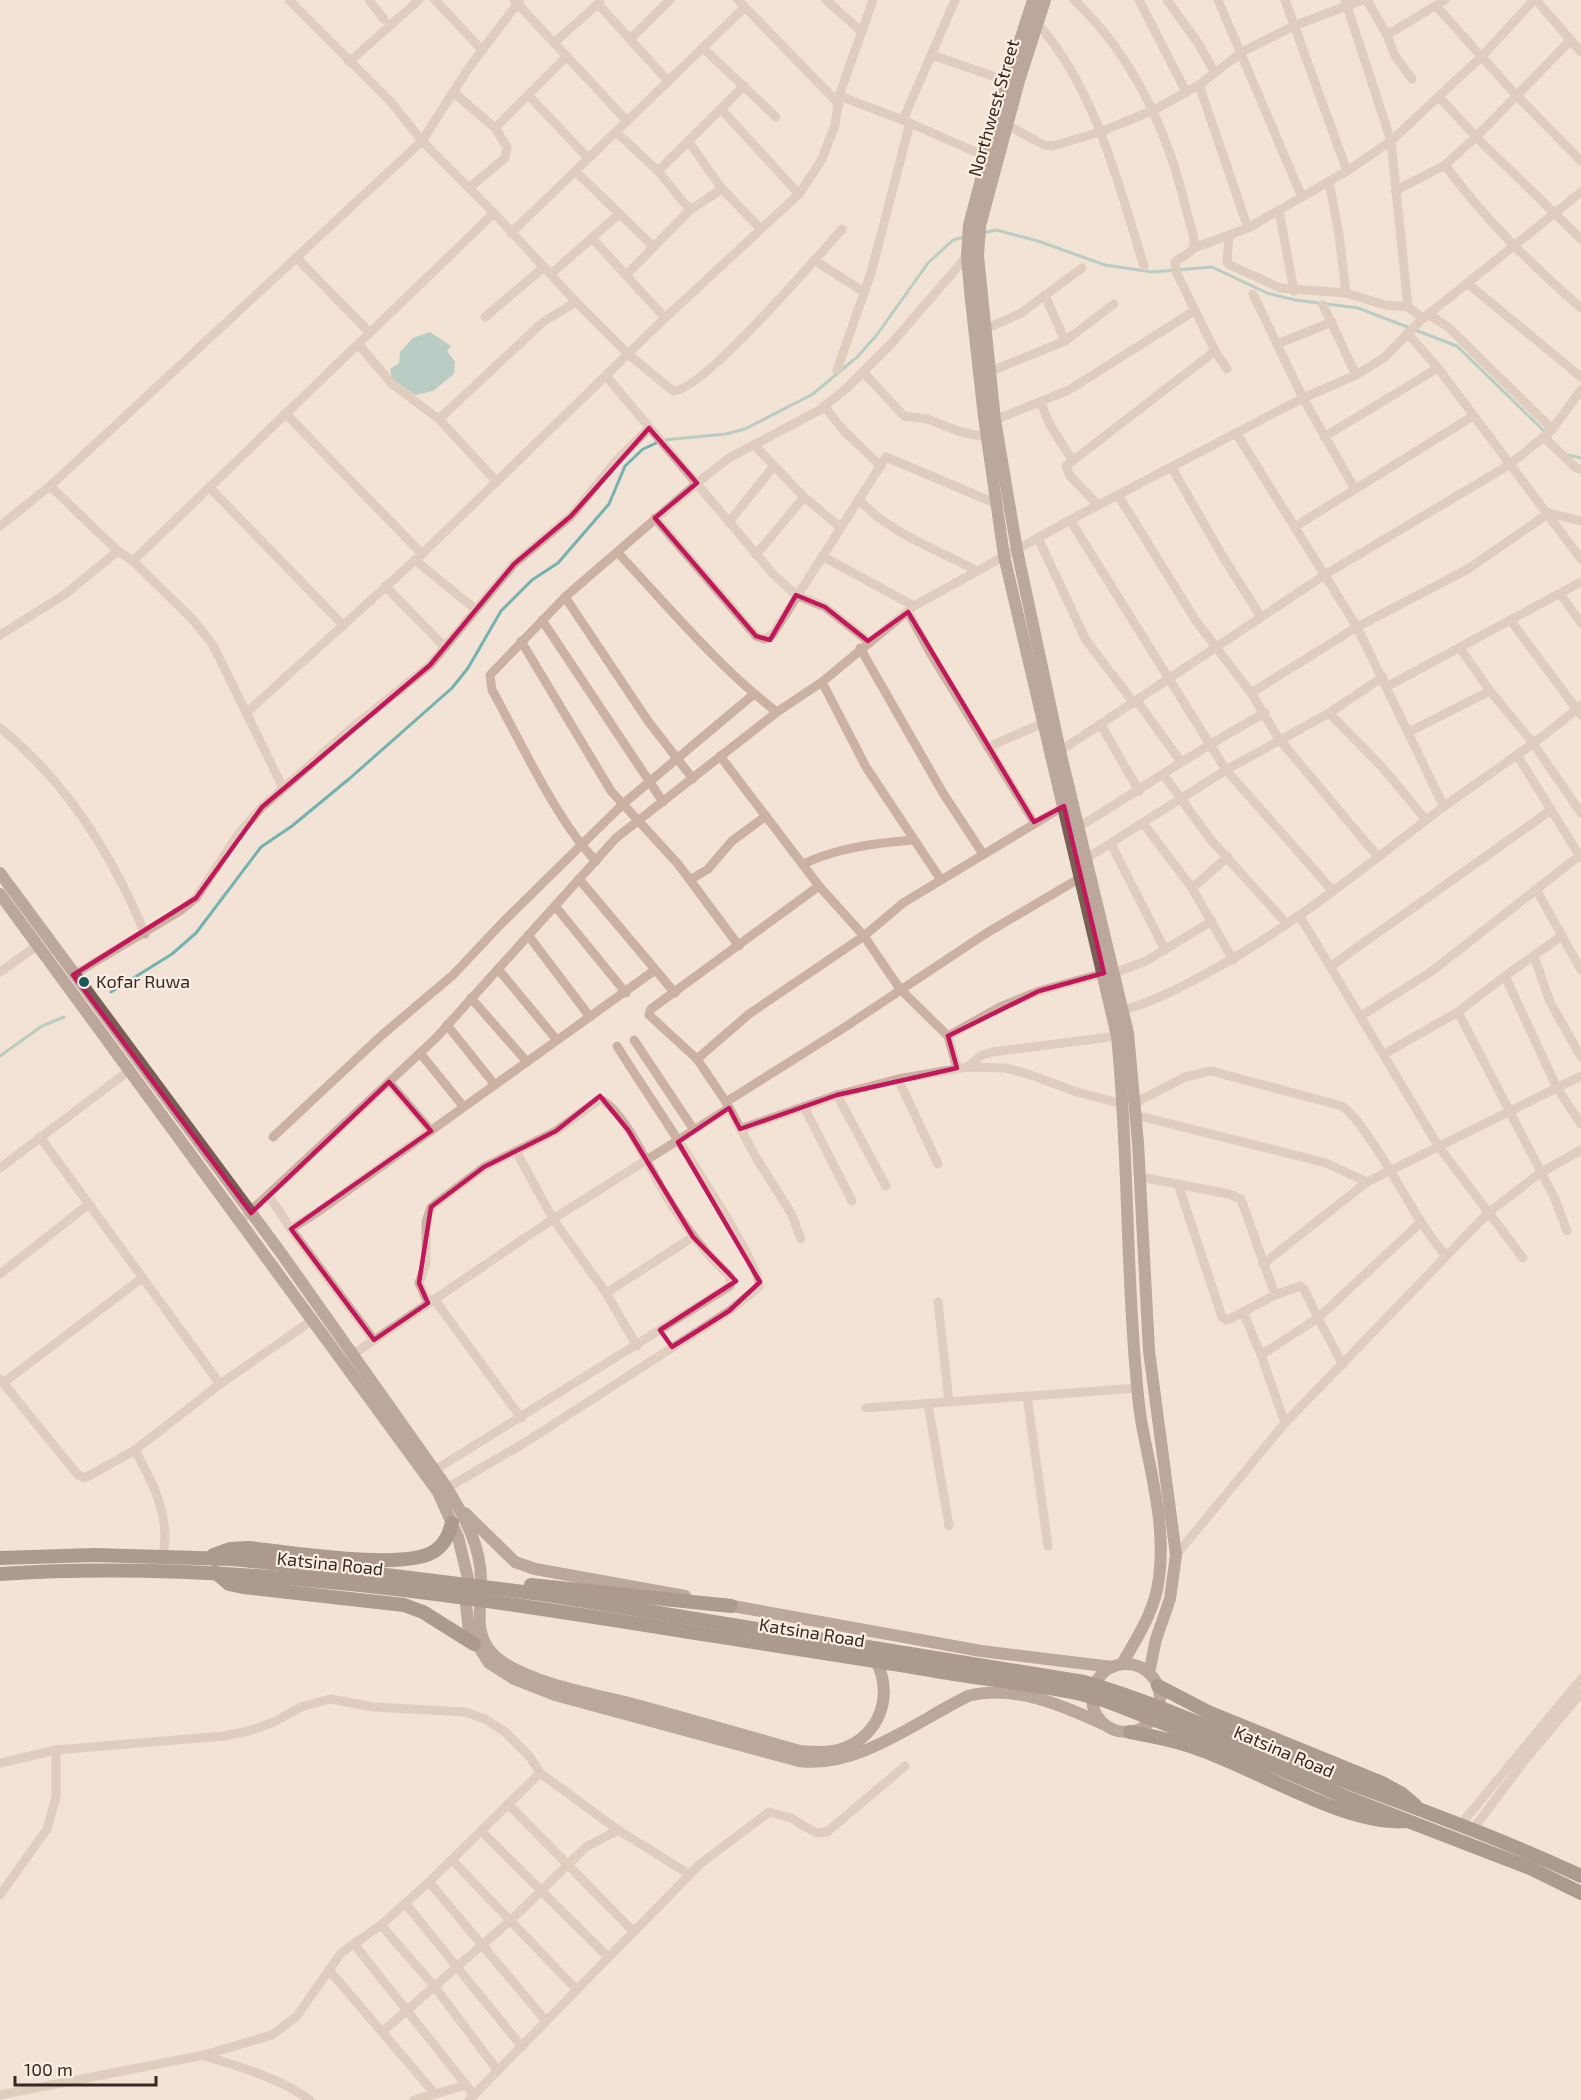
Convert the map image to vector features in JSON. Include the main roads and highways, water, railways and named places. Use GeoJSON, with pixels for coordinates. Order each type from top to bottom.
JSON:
{"type":"FeatureCollection","features":[{"type":"Feature","properties":{"kind":"highway"},"geometry":{"type":"LineString","coordinates":[[206,1558],[230,1549],[249,1548],[372,1560],[415,1558],[435,1552],[447,1539],[452,1523]]}},
{"type":"Feature","properties":{"kind":"highway","name":"Katsina Road"},"geometry":{"type":"LineString","coordinates":[[0,1558],[163,1556],[206,1558],[505,1590],[1084,1682],[1145,1701],[1579,1871]]}},
{"type":"Feature","properties":{"kind":"highway","name":"Katsina Road"},"geometry":{"type":"LineString","coordinates":[[0,1574],[74,1569],[215,1572],[317,1580],[495,1600],[1020,1682],[1088,1695],[1192,1733],[1530,1868],[1581,1893]]}},
{"type":"Feature","properties":{"kind":"highway"},"geometry":{"type":"LineString","coordinates":[[215,1572],[229,1584],[243,1587],[404,1605],[423,1612],[474,1644]]}},
{"type":"Feature","properties":{"kind":"highway"},"geometry":{"type":"LineString","coordinates":[[505,1590],[525,1585],[555,1586],[615,1595],[731,1606]]}},
{"type":"Feature","properties":{"kind":"highway"},"geometry":{"type":"LineString","coordinates":[[1159,1690],[1382,1783],[1402,1794],[1421,1810]]}},
{"type":"Feature","properties":{"kind":"highway"},"geometry":{"type":"LineString","coordinates":[[1130,1732],[1194,1747],[1343,1810],[1377,1821],[1410,1821]]}},
{"type":"Feature","properties":{"kind":"main road","name":"Northwest Street"},"geometry":{"type":"LineString","coordinates":[[974,226],[987,157],[1007,81],[1033,0]]}},
{"type":"Feature","properties":{"kind":"main road","name":"Northwest Street"},"geometry":{"type":"LineString","coordinates":[[974,226],[1045,0]]}},
{"type":"Feature","properties":{"kind":"main road"},"geometry":{"type":"LineString","coordinates":[[974,226],[973,242],[986,329],[995,420],[1017,550],[1060,750],[1087,858],[1131,1108],[1138,1388],[1155,1498],[1160,1566],[1152,1610],[1117,1665],[1104,1672],[1099,1680],[1092,1707],[1103,1724]]}},
{"type":"Feature","properties":{"kind":"main road"},"geometry":{"type":"LineString","coordinates":[[973,242],[967,256],[995,502],[1004,556],[1080,878],[1108,973],[1123,1010],[1131,1108],[1140,1177],[1149,1351],[1176,1555],[1170,1599],[1156,1639],[1149,1673]]}},
{"type":"Feature","properties":{"kind":"main road"},"geometry":{"type":"LineString","coordinates":[[0,873],[246,1216],[314,1320],[427,1476],[452,1523],[468,1578],[472,1605],[491,1652],[503,1662],[523,1672],[573,1688],[800,1750],[819,1753],[835,1751],[867,1734],[885,1702],[883,1673],[876,1661]]}},
{"type":"Feature","properties":{"kind":"main road"},"geometry":{"type":"LineString","coordinates":[[0,896],[130,1070],[352,1355],[460,1508],[472,1535],[482,1580],[472,1605],[469,1632],[474,1644],[489,1664],[506,1674],[555,1695],[799,1761],[835,1761],[857,1754],[958,1701],[979,1693],[1018,1695],[1060,1704],[1120,1732],[1130,1732],[1148,1724],[1159,1690],[1149,1673],[1131,1664],[1117,1665],[981,1650],[535,1569],[515,1562],[460,1508]]}},
{"type":"Feature","properties":{"kind":"water"},"geometry":{"type":"Polygon","coordinates":[[[430,332],[451,346],[447,351],[455,362],[454,374],[433,391],[415,395],[392,379],[390,369],[399,363],[400,352],[413,338],[430,332]]]}},
{"type":"Feature","properties":{"kind":"waterway"},"geometry":{"type":"LineString","coordinates":[[982,233],[996,230],[1038,241],[1105,265],[1152,272],[1212,267],[1267,293],[1295,300],[1358,308],[1457,346],[1546,433]]}},
{"type":"Feature","properties":{"kind":"waterway"},"geometry":{"type":"LineString","coordinates":[[111,992],[172,954],[196,933],[261,847],[292,826],[349,779],[452,688],[468,668],[501,611],[532,580],[558,563],[609,504],[625,466],[643,449],[663,440],[726,434],[745,429],[813,394],[857,357],[876,336],[928,263],[953,240],[964,237]]}},
{"type":"Feature","properties":{"kind":"waterway"},"geometry":{"type":"LineString","coordinates":[[1568,455],[1581,458]]}},
{"type":"Feature","properties":{"kind":"waterway"},"geometry":{"type":"LineString","coordinates":[[0,1056],[42,1026],[64,1017]]}},
{"type":"Feature","properties":{"kind":"place","name":"Kofar Ruwa"},"geometry":{"type":"Point","coordinates":[84,982]}}]}
